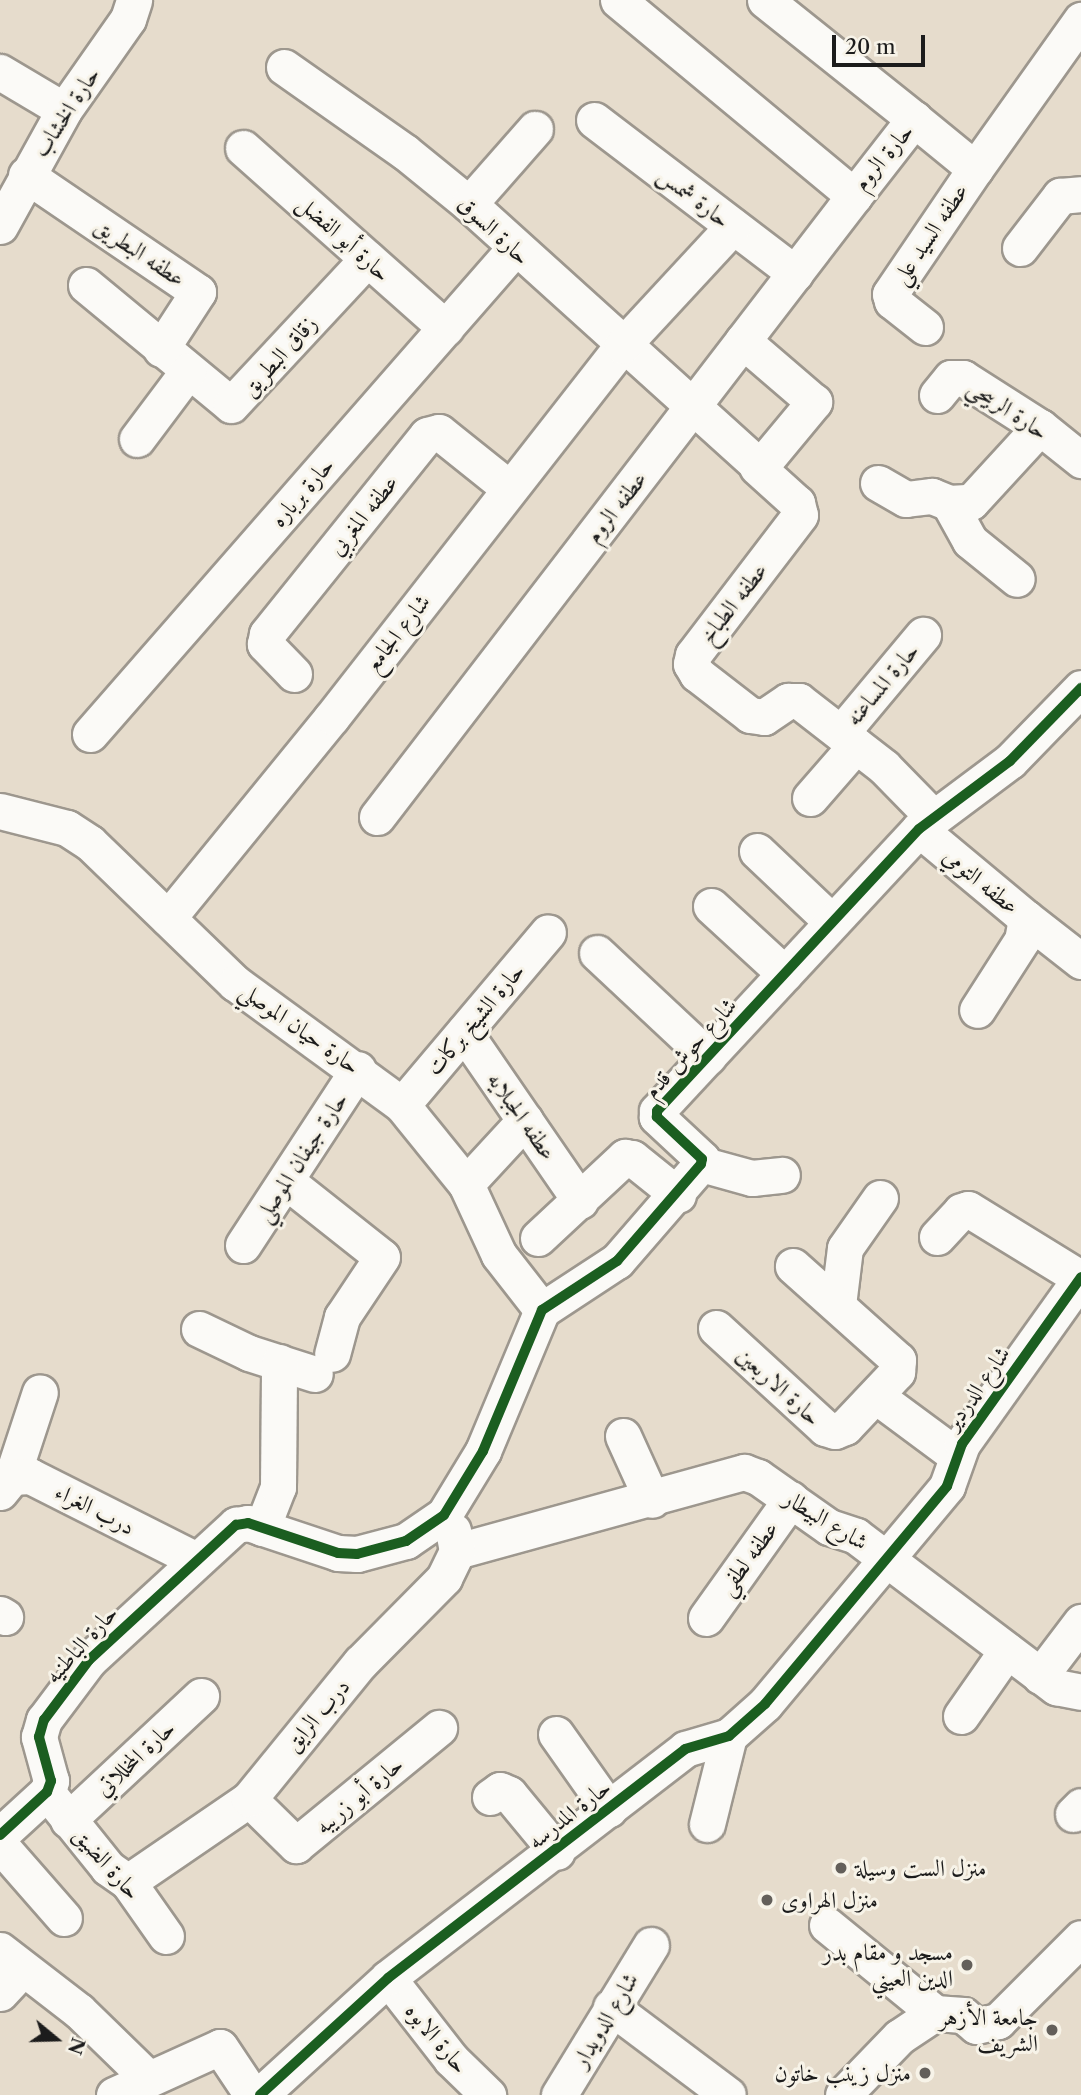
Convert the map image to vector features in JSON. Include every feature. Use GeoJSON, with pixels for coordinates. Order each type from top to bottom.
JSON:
{"type":"FeatureCollection","features":[{"type":"Feature","properties":{"kind":"street","name":"حارة الخشاب"},"geometry":{"type":"LineString","coordinates":[[0,226],[26,174],[64,110],[128,19],[134,0]]}},
{"type":"Feature","properties":{"kind":"street","name":"حارة الروم"},"geometry":{"type":"LineString","coordinates":[[618,0],[854,197],[914,119],[975,169]]}},
{"type":"Feature","properties":{"kind":"street"},"geometry":{"type":"LineString","coordinates":[[765,0],[914,119]]}},
{"type":"Feature","properties":{"kind":"street"},"geometry":{"type":"LineString","coordinates":[[975,169],[1081,20]]}},
{"type":"Feature","properties":{"kind":"street","name":"حارة السوق"},"geometry":{"type":"LineString","coordinates":[[284,68],[405,152],[469,204],[514,249],[757,467]]}},
{"type":"Feature","properties":{"kind":"street"},"geometry":{"type":"LineString","coordinates":[[0,72],[64,110]]}},
{"type":"Feature","properties":{"kind":"street","name":"حارة شمس"},"geometry":{"type":"LineString","coordinates":[[594,120],[795,274]]}},
{"type":"Feature","properties":{"kind":"street"},"geometry":{"type":"LineString","coordinates":[[469,204],[535,129]]}},
{"type":"Feature","properties":{"kind":"street","name":"حارة أبو الفضل"},"geometry":{"type":"LineString","coordinates":[[243,148],[446,328]]}},
{"type":"Feature","properties":{"kind":"street","name":"عطفه السيد علي"},"geometry":{"type":"LineString","coordinates":[[925,327],[892,301],[890,294],[975,169]]}},
{"type":"Feature","properties":{"kind":"street","name":"عطفه البطريق"},"geometry":{"type":"LineString","coordinates":[[26,174],[198,292],[161,349]]}},
{"type":"Feature","properties":{"kind":"street"},"geometry":{"type":"LineString","coordinates":[[1020,248],[1060,196],[1081,194]]}},
{"type":"Feature","properties":{"kind":"street","name":"عطفه الروم"},"geometry":{"type":"LineString","coordinates":[[377,817],[854,197]]}},
{"type":"Feature","properties":{"kind":"street","name":"شارع الجامع"},"geometry":{"type":"LineString","coordinates":[[168,918],[332,717],[622,346],[733,226]]}},
{"type":"Feature","properties":{"kind":"street","name":"حارة برباره"},"geometry":{"type":"LineString","coordinates":[[90,734],[514,249]]}},
{"type":"Feature","properties":{"kind":"street","name":"زقاق البطريق"},"geometry":{"type":"LineString","coordinates":[[86,285],[225,404],[237,403],[368,259]]}},
{"type":"Feature","properties":{"kind":"street"},"geometry":{"type":"LineString","coordinates":[[743,341],[814,402],[764,465],[757,467]]}},
{"type":"Feature","properties":{"kind":"street"},"geometry":{"type":"LineString","coordinates":[[137,439],[188,371]]}},
{"type":"Feature","properties":{"kind":"street","name":"حارة الربيحي"},"geometry":{"type":"LineString","coordinates":[[937,395],[951,378],[963,378],[1041,427],[1081,460]]}},
{"type":"Feature","properties":{"kind":"street"},"geometry":{"type":"LineString","coordinates":[[878,483],[906,499],[932,496],[948,503],[971,502],[1041,427]]}},
{"type":"Feature","properties":{"kind":"street","name":"عطفه المغربي"},"geometry":{"type":"LineString","coordinates":[[294,674],[265,644],[267,634],[427,435],[439,432],[509,488]]}},
{"type":"Feature","properties":{"kind":"street","name":"عطفه الطباخ"},"geometry":{"type":"LineString","coordinates":[[757,467],[797,503],[800,515],[693,655],[691,664],[697,674],[750,715],[764,717],[788,701],[799,701],[848,739],[926,823]]}},
{"type":"Feature","properties":{"kind":"street"},"geometry":{"type":"LineString","coordinates":[[948,503],[970,541],[1017,579]]}},
{"type":"Feature","properties":{"kind":"street","name":"حارة المساعنه"},"geometry":{"type":"LineString","coordinates":[[810,798],[848,739],[923,635]]}},
{"type":"Feature","properties":{"kind":"street","name":"شارع حوش قدم"},"geometry":{"type":"LineString","coordinates":[[701,1164],[702,1159],[656,1114],[785,974],[830,920],[926,823],[1010,761],[1081,688]]}},
{"type":"Feature","properties":{"kind":"street","name":"حارة حيان الموصلي"},"geometry":{"type":"LineString","coordinates":[[0,811],[51,823],[79,836],[235,983],[358,1069],[402,1105],[466,1184],[499,1255],[542,1310]]}},
{"type":"Feature","properties":{"kind":"street","name":"عطفه التومي"},"geometry":{"type":"LineString","coordinates":[[926,823],[1026,918],[1022,940],[977,1010]]}},
{"type":"Feature","properties":{"kind":"street"},"geometry":{"type":"LineString","coordinates":[[757,851],[830,920]]}},
{"type":"Feature","properties":{"kind":"street"},"geometry":{"type":"LineString","coordinates":[[711,906],[785,974]]}},
{"type":"Feature","properties":{"kind":"street"},"geometry":{"type":"LineString","coordinates":[[1026,918],[1081,961]]}},
{"type":"Feature","properties":{"kind":"street","name":"حارة الشيخ بركات"},"geometry":{"type":"LineString","coordinates":[[402,1105],[548,932]]}},
{"type":"Feature","properties":{"kind":"street"},"geometry":{"type":"LineString","coordinates":[[597,953],[708,1057]]}},
{"type":"Feature","properties":{"kind":"street","name":"عطفه الجبلايه"},"geometry":{"type":"LineString","coordinates":[[464,1032],[580,1201]]}},
{"type":"Feature","properties":{"kind":"street","name":"حارة جيفان الموصلي"},"geometry":{"type":"LineString","coordinates":[[243,1245],[358,1069]]}},
{"type":"Feature","properties":{"kind":"street"},"geometry":{"type":"LineString","coordinates":[[466,1184],[525,1120]]}},
{"type":"Feature","properties":{"kind":"street"},"geometry":{"type":"LineString","coordinates":[[538,1238],[628,1157],[678,1195]]}},
{"type":"Feature","properties":{"kind":"street"},"geometry":{"type":"LineString","coordinates":[[279,1362],[278,1487],[262,1528],[338,1553],[358,1554],[406,1541],[444,1516],[483,1451],[542,1310],[617,1261],[678,1195],[701,1164],[752,1178],[782,1175]]}},
{"type":"Feature","properties":{"kind":"street"},"geometry":{"type":"LineString","coordinates":[[199,1329],[279,1362],[324,1364],[342,1317],[382,1258],[285,1181]]}},
{"type":"Feature","properties":{"kind":"street"},"geometry":{"type":"LineString","coordinates":[[838,1305],[845,1248],[880,1198]]}},
{"type":"Feature","properties":{"kind":"street"},"geometry":{"type":"LineString","coordinates":[[937,1237],[961,1211],[968,1209],[1079,1283]]}},
{"type":"Feature","properties":{"kind":"street","name":"حارة الاربعين"},"geometry":{"type":"LineString","coordinates":[[716,1328],[825,1428],[835,1431],[845,1427],[897,1372],[898,1360],[793,1266]]}},
{"type":"Feature","properties":{"kind":"street","name":"شارع الدردير"},"geometry":{"type":"LineString","coordinates":[[890,1560],[947,1486],[957,1456],[1079,1283]]}},
{"type":"Feature","properties":{"kind":"street"},"geometry":{"type":"LineString","coordinates":[[6,1485],[40,1392]]}},
{"type":"Feature","properties":{"kind":"street"},"geometry":{"type":"LineString","coordinates":[[876,1396],[957,1456]]}},
{"type":"Feature","properties":{"kind":"street"},"geometry":{"type":"LineString","coordinates":[[623,1436],[652,1500]]}},
{"type":"Feature","properties":{"kind":"street","name":"شارع البيطار"},"geometry":{"type":"LineString","coordinates":[[457,1552],[652,1500],[744,1472],[791,1499],[829,1527],[856,1536],[1056,1688],[1081,1692]]}},
{"type":"Feature","properties":{"kind":"street","name":"درب الغراء"},"geometry":{"type":"LineString","coordinates":[[6,1485],[30,1476],[194,1559]]}},
{"type":"Feature","properties":{"kind":"street","name":"عطفه لطفي"},"geometry":{"type":"LineString","coordinates":[[706,1618],[791,1499]]}},
{"type":"Feature","properties":{"kind":"street"},"geometry":{"type":"LineString","coordinates":[[444,1516],[453,1530],[457,1552]]}},
{"type":"Feature","properties":{"kind":"street","name":"حارة الباطنيه"},"geometry":{"type":"LineString","coordinates":[[47,1793],[51,1781],[38,1737],[44,1720],[89,1660],[194,1559],[236,1525],[262,1528]]}},
{"type":"Feature","properties":{"kind":"street","name":"درب الرايق"},"geometry":{"type":"LineString","coordinates":[[128,1882],[249,1800],[360,1663],[444,1578],[457,1552]]}},
{"type":"Feature","properties":{"kind":"street","name":"حارة المدرسه"},"geometry":{"type":"LineString","coordinates":[[260,2095],[388,1978],[557,1852],[685,1749],[729,1736],[765,1704],[890,1560]]}},
{"type":"Feature","properties":{"kind":"street"},"geometry":{"type":"LineString","coordinates":[[1041,1676],[1081,1622]]}},
{"type":"Feature","properties":{"kind":"street"},"geometry":{"type":"LineString","coordinates":[[961,1716],[1007,1650]]}},
{"type":"Feature","properties":{"kind":"street","name":"حارة المخللاتي"},"geometry":{"type":"LineString","coordinates":[[68,1820],[201,1696]]}},
{"type":"Feature","properties":{"kind":"street","name":"حارة أبو زريبه"},"geometry":{"type":"LineString","coordinates":[[249,1800],[296,1844],[439,1728]]}},
{"type":"Feature","properties":{"kind":"street"},"geometry":{"type":"LineString","coordinates":[[556,1734],[609,1810]]}},
{"type":"Feature","properties":{"kind":"street"},"geometry":{"type":"LineString","coordinates":[[707,1824],[729,1736]]}},
{"type":"Feature","properties":{"kind":"street"},"geometry":{"type":"LineString","coordinates":[[490,1797],[500,1790],[509,1794],[557,1852]]}},
{"type":"Feature","properties":{"kind":"street"},"geometry":{"type":"LineString","coordinates":[[47,1793],[2,1832],[64,1918]]}},
{"type":"Feature","properties":{"kind":"street","name":"حارة الضيق"},"geometry":{"type":"LineString","coordinates":[[47,1793],[108,1868],[128,1882],[166,1936]]}},
{"type":"Feature","properties":{"kind":"street"},"geometry":{"type":"LineString","coordinates":[[827,1925],[935,2013],[963,2015],[976,2026],[998,2021],[1081,1938]]}},
{"type":"Feature","properties":{"kind":"street","name":"شارع الدويدار"},"geometry":{"type":"LineString","coordinates":[[559,2095],[651,1945]]}},
{"type":"Feature","properties":{"kind":"street"},"geometry":{"type":"LineString","coordinates":[[7,1971],[79,2011],[148,2078]]}},
{"type":"Feature","properties":{"kind":"street","name":"حارة الابوه"},"geometry":{"type":"LineString","coordinates":[[388,1978],[452,2059],[488,2095]]}},
{"type":"Feature","properties":{"kind":"street"},"geometry":{"type":"LineString","coordinates":[[611,2007],[728,2095]]}},
{"type":"Feature","properties":{"kind":"street"},"geometry":{"type":"LineString","coordinates":[[843,2095],[899,2036],[935,2013]]}},
{"type":"Feature","properties":{"kind":"street"},"geometry":{"type":"LineString","coordinates":[[114,2095],[220,2047],[252,2095]]}},
{"type":"Feature","properties":{"kind":"cycle path"},"geometry":{"type":"LineString","coordinates":[[0,1835],[47,1792],[51,1781],[39,1737],[44,1720],[89,1660],[236,1525],[248,1523],[338,1553],[357,1554],[406,1541],[444,1515],[483,1451],[542,1310],[617,1261],[701,1164],[702,1159],[657,1117],[657,1111],[919,829],[1010,761],[1081,688]]}},
{"type":"Feature","properties":{"kind":"cycle path"},"geometry":{"type":"LineString","coordinates":[[260,2095],[388,1978],[685,1749],[729,1736],[765,1704],[947,1486],[962,1444],[1081,1277]]}},
{"type":"Feature","properties":{"kind":"place","name":"منزل الست وسيلة"},"geometry":{"type":"Point","coordinates":[841,1868]}},
{"type":"Feature","properties":{"kind":"place","name":"منزل الهراوى"},"geometry":{"type":"Point","coordinates":[767,1900]}},
{"type":"Feature","properties":{"kind":"place","name":"مسجد و مقام بدر الدين العيني"},"geometry":{"type":"Point","coordinates":[967,1965]}},
{"type":"Feature","properties":{"kind":"place","name":"جامعة الأزهر الشريف"},"geometry":{"type":"Point","coordinates":[1052,2030]}},
{"type":"Feature","properties":{"kind":"place","name":"منزل زينب خاتون"},"geometry":{"type":"Point","coordinates":[925,2073]}}]}
